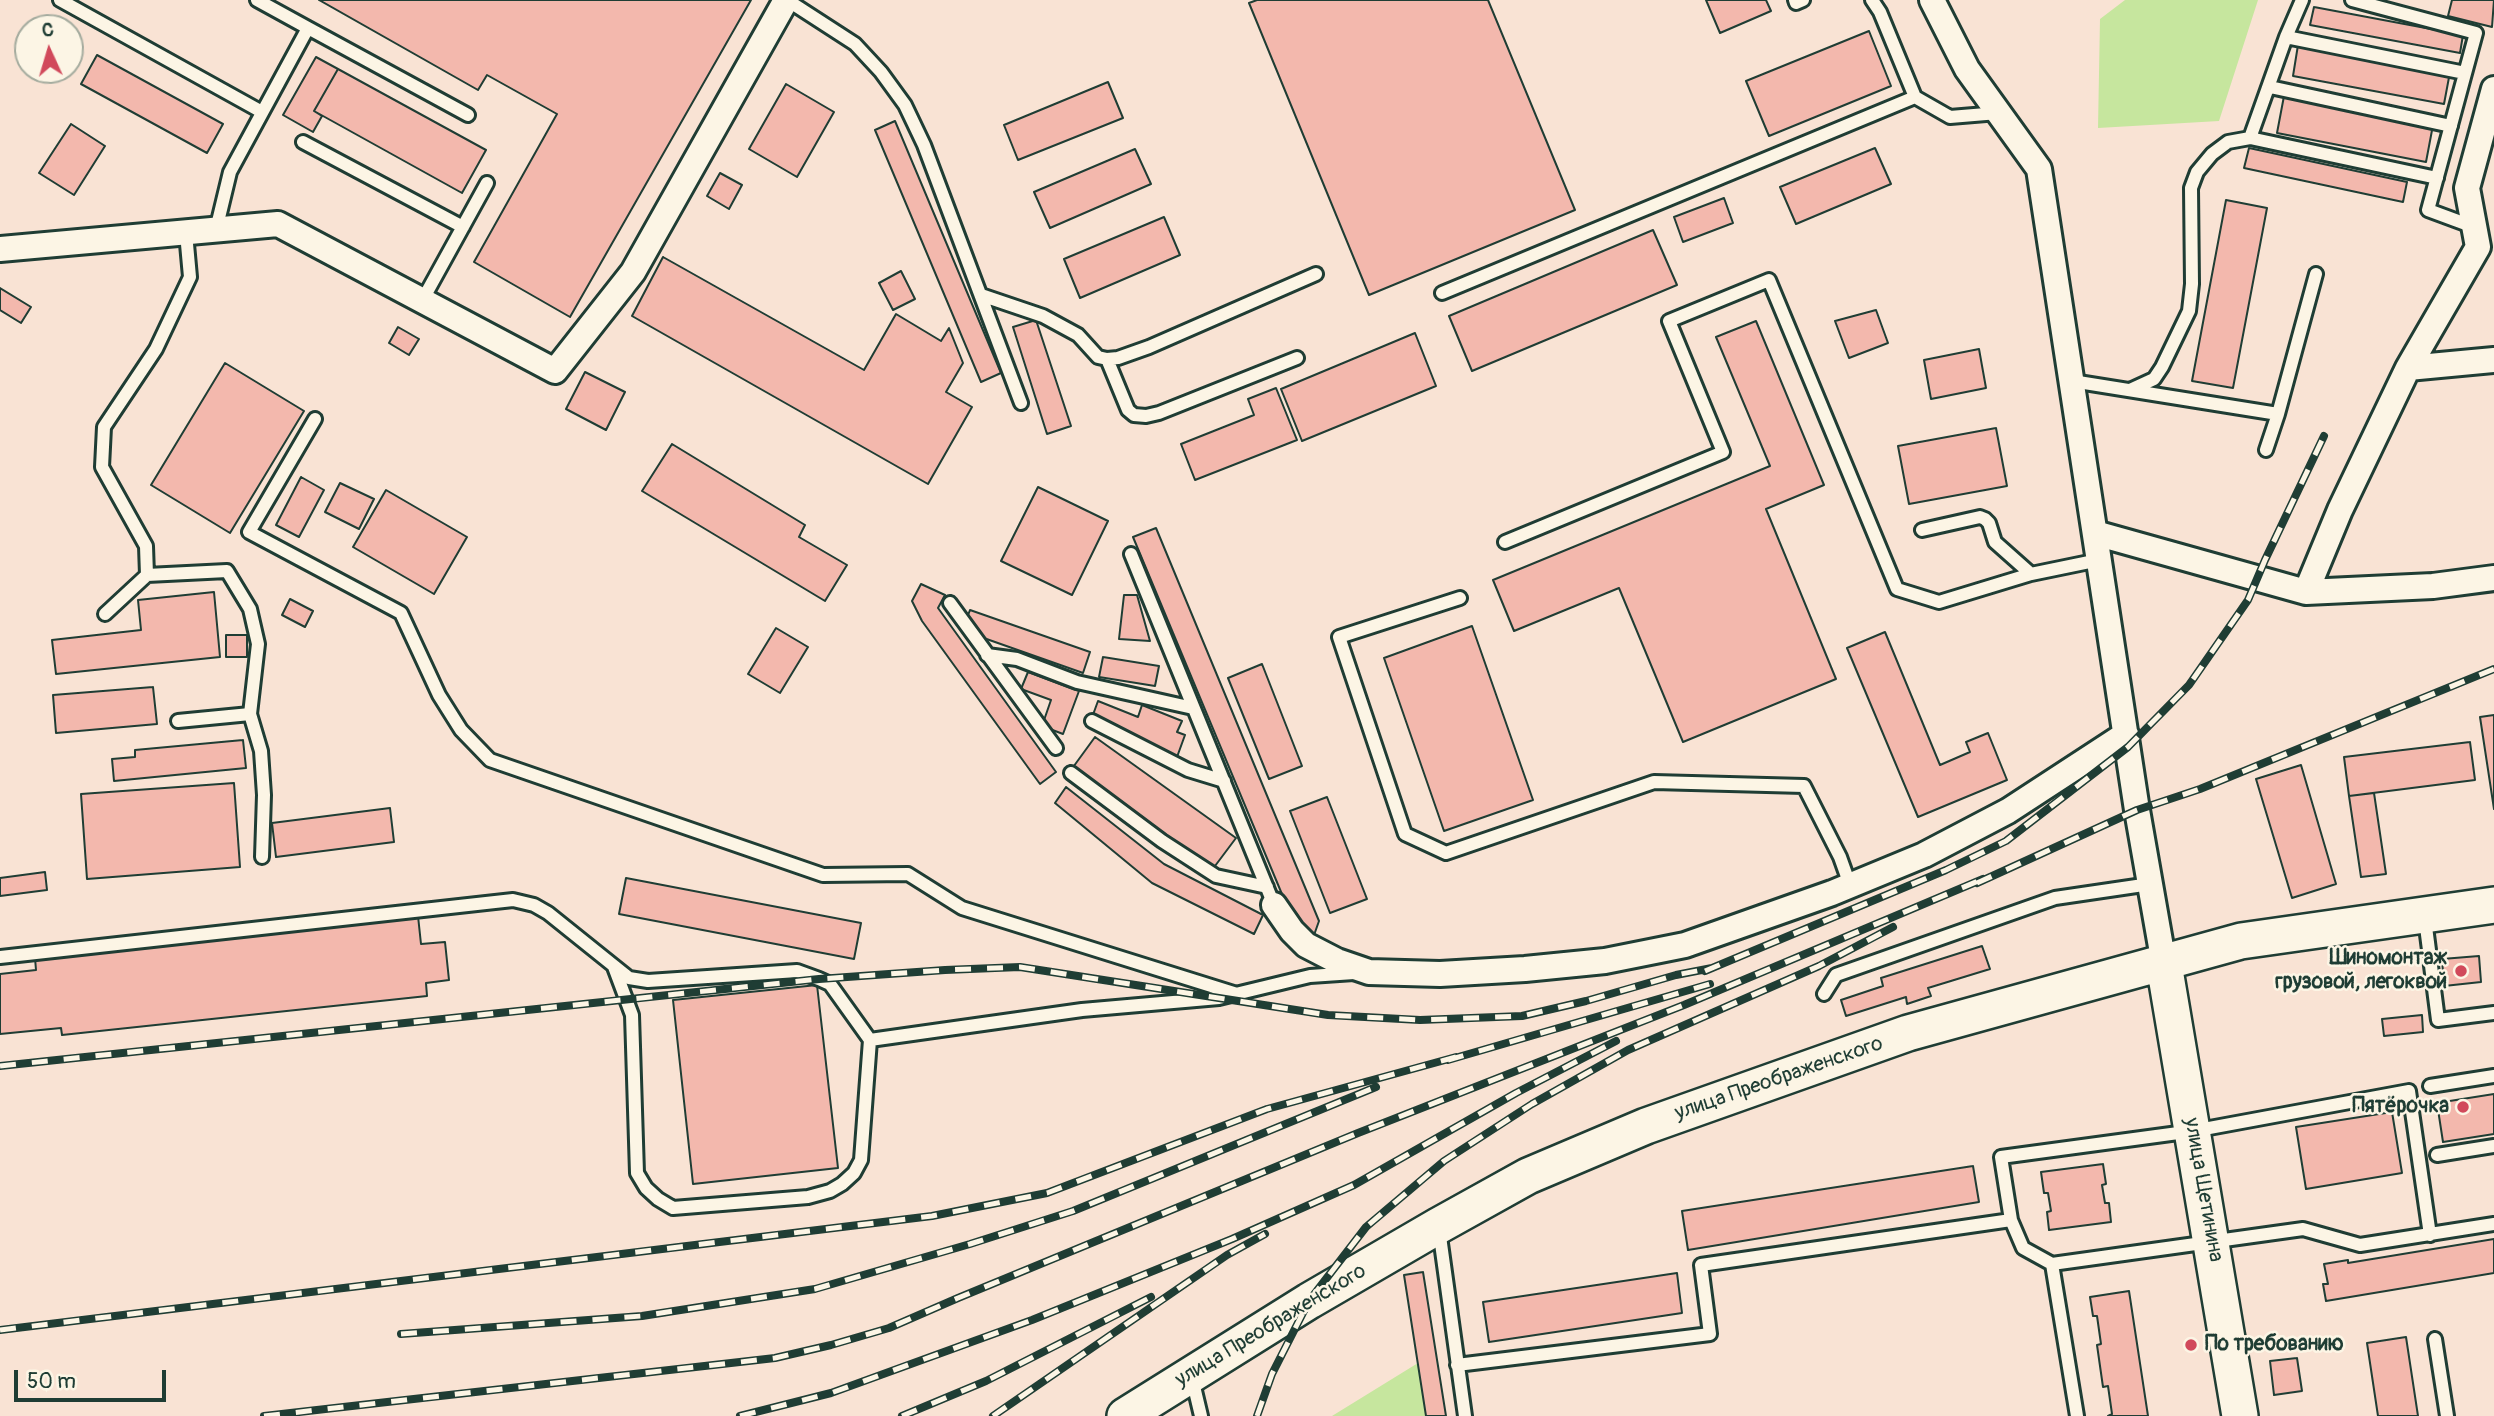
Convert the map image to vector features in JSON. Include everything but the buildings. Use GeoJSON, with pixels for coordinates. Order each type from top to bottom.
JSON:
{"type":"FeatureCollection","features":[{"type":"Feature","properties":{"kind":"street"},"geometry":{"type":"LineString","coordinates":[[0,249],[278,224],[555,371],[633,272],[786,0]]}},
{"type":"Feature","properties":{"kind":"street"},"geometry":{"type":"LineString","coordinates":[[1932,0],[1967,69],[2039,169],[2164,964]]}},
{"type":"Feature","properties":{"kind":"street"},"geometry":{"type":"LineString","coordinates":[[2306,592],[2340,510],[2408,368],[2482,239],[2467,188],[2494,89]]}},
{"type":"Feature","properties":{"kind":"street"},"geometry":{"type":"LineString","coordinates":[[2408,368],[2494,360]]}},
{"type":"Feature","properties":{"kind":"street"},"geometry":{"type":"LineString","coordinates":[[2095,533],[2306,592],[2433,586],[2494,578]]}},
{"type":"Feature","properties":{"kind":"street"},"geometry":{"type":"LineString","coordinates":[[1271,896],[1292,931],[1307,945],[1337,961],[1369,972],[1440,974],[1605,961],[1685,945],[1850,886],[1924,855],[2008,811],[2126,734]]}},
{"type":"Feature","properties":{"kind":"street","name":"улица Преображенского"},"geometry":{"type":"LineString","coordinates":[[1125,1416],[1309,1301],[1438,1226],[1528,1176],[1646,1126],[1909,1033],[2241,941],[2494,905]]}},
{"type":"Feature","properties":{"kind":"street","name":"улица Щетинина"},"geometry":{"type":"LineString","coordinates":[[2164,964],[2240,1416]]}},
{"type":"Feature","properties":{"kind":"lane"},"geometry":{"type":"LineString","coordinates":[[60,0],[262,112]]}},
{"type":"Feature","properties":{"kind":"lane"},"geometry":{"type":"LineString","coordinates":[[257,0],[468,115]]}},
{"type":"Feature","properties":{"kind":"lane"},"geometry":{"type":"LineString","coordinates":[[786,0],[855,44],[881,72],[905,105],[924,145],[1021,403]]}},
{"type":"Feature","properties":{"kind":"lane"},"geometry":{"type":"LineString","coordinates":[[1795,0],[1796,3],[1803,0]]}},
{"type":"Feature","properties":{"kind":"lane"},"geometry":{"type":"LineString","coordinates":[[1872,0],[1880,12],[1915,97],[1950,117],[1998,113]]}},
{"type":"Feature","properties":{"kind":"lane"},"geometry":{"type":"LineString","coordinates":[[2250,138],[2302,0]]}},
{"type":"Feature","properties":{"kind":"lane"},"geometry":{"type":"LineString","coordinates":[[2352,0],[2476,33],[2428,210],[2482,239]]}},
{"type":"Feature","properties":{"kind":"lane"},"geometry":{"type":"LineString","coordinates":[[216,230],[230,172],[307,28]]}},
{"type":"Feature","properties":{"kind":"lane"},"geometry":{"type":"LineString","coordinates":[[2286,37],[2465,73]]}},
{"type":"Feature","properties":{"kind":"lane"},"geometry":{"type":"LineString","coordinates":[[2270,87],[2451,126]]}},
{"type":"Feature","properties":{"kind":"lane"},"geometry":{"type":"LineString","coordinates":[[1442,293],[1915,97]]}},
{"type":"Feature","properties":{"kind":"lane"},"geometry":{"type":"LineString","coordinates":[[2130,390],[2154,379],[2189,311],[2193,284],[2191,188],[2197,172],[2212,153],[2228,142],[2250,138],[2437,178]]}},
{"type":"Feature","properties":{"kind":"lane"},"geometry":{"type":"LineString","coordinates":[[303,142],[463,227]]}},
{"type":"Feature","properties":{"kind":"lane"},"geometry":{"type":"LineString","coordinates":[[422,301],[487,183]]}},
{"type":"Feature","properties":{"kind":"lane"},"geometry":{"type":"LineString","coordinates":[[147,575],[146,546],[102,467],[104,427],[156,349],[190,277],[186,233]]}},
{"type":"Feature","properties":{"kind":"lane"},"geometry":{"type":"LineString","coordinates":[[981,295],[1043,316],[1078,335],[1098,357],[1107,359],[1149,347],[1316,274]]}},
{"type":"Feature","properties":{"kind":"lane"},"geometry":{"type":"LineString","coordinates":[[2266,450],[2316,274]]}},
{"type":"Feature","properties":{"kind":"lane"},"geometry":{"type":"LineString","coordinates":[[1505,542],[1723,452],[1669,321],[1769,279],[1897,589],[1939,602],[2031,574],[2099,559]]}},
{"type":"Feature","properties":{"kind":"lane"},"geometry":{"type":"LineString","coordinates":[[1107,359],[1128,410],[1134,415],[1146,416],[1159,414],[1297,358]]}},
{"type":"Feature","properties":{"kind":"lane"},"geometry":{"type":"LineString","coordinates":[[2072,381],[2278,414]]}},
{"type":"Feature","properties":{"kind":"lane"},"geometry":{"type":"LineString","coordinates":[[315,419],[249,532],[401,613],[439,695],[461,730],[490,760],[823,875],[908,874],[962,908],[1237,994]]}},
{"type":"Feature","properties":{"kind":"lane"},"geometry":{"type":"LineString","coordinates":[[1923,530],[1980,517],[1985,519],[1995,542],[2031,574]]}},
{"type":"Feature","properties":{"kind":"lane"},"geometry":{"type":"LineString","coordinates":[[1132,554],[1192,708],[1271,896]]}},
{"type":"Feature","properties":{"kind":"lane"},"geometry":{"type":"LineString","coordinates":[[105,614],[147,575],[227,571],[250,610],[258,644],[250,714],[261,751],[264,795],[262,857]]}},
{"type":"Feature","properties":{"kind":"lane"},"geometry":{"type":"LineString","coordinates":[[1460,598],[1339,637],[1405,835],[1446,853],[1654,782],[1804,786],[1840,857],[1850,886]]}},
{"type":"Feature","properties":{"kind":"lane"},"geometry":{"type":"LineString","coordinates":[[950,603],[1056,748]]}},
{"type":"Feature","properties":{"kind":"lane"},"geometry":{"type":"LineString","coordinates":[[987,655],[1017,659],[1077,682],[1192,708]]}},
{"type":"Feature","properties":{"kind":"lane"},"geometry":{"type":"LineString","coordinates":[[178,721],[250,714]]}},
{"type":"Feature","properties":{"kind":"lane"},"geometry":{"type":"LineString","coordinates":[[1092,721],[1188,770],[1224,781]]}},
{"type":"Feature","properties":{"kind":"lane"},"geometry":{"type":"LineString","coordinates":[[1071,774],[1162,841],[1216,876],[1271,896]]}},
{"type":"Feature","properties":{"kind":"lane"},"geometry":{"type":"LineString","coordinates":[[1824,993],[1836,975],[2055,898],[2150,884]]}},
{"type":"Feature","properties":{"kind":"lane"},"geometry":{"type":"LineString","coordinates":[[0,957],[513,900],[534,905],[548,913],[629,978],[648,981],[797,971],[830,984],[870,1041],[861,1160],[854,1173],[830,1191],[808,1197],[673,1208],[658,1199],[646,1188],[637,1173],[632,1015],[614,967]]}},
{"type":"Feature","properties":{"kind":"lane"},"geometry":{"type":"LineString","coordinates":[[2424,915],[2438,1020],[2494,1013]]}},
{"type":"Feature","properties":{"kind":"lane"},"geometry":{"type":"LineString","coordinates":[[870,1041],[1082,1010],[1219,998],[1310,976],[1369,972]]}},
{"type":"Feature","properties":{"kind":"lane"},"geometry":{"type":"LineString","coordinates":[[2430,1086],[2494,1076]]}},
{"type":"Feature","properties":{"kind":"lane"},"geometry":{"type":"LineString","coordinates":[[2430,1235],[2409,1091],[2193,1130],[2001,1157],[2011,1220],[2023,1248],[2052,1264],[2303,1229],[2360,1245],[2430,1235],[2494,1224]]}},
{"type":"Feature","properties":{"kind":"lane"},"geometry":{"type":"LineString","coordinates":[[2437,1155],[2494,1146]]}},
{"type":"Feature","properties":{"kind":"lane"},"geometry":{"type":"LineString","coordinates":[[1457,1364],[1710,1334],[1702,1265],[2011,1220]]}},
{"type":"Feature","properties":{"kind":"lane"},"geometry":{"type":"LineString","coordinates":[[1438,1226],[1465,1416]]}},
{"type":"Feature","properties":{"kind":"lane"},"geometry":{"type":"LineString","coordinates":[[2052,1264],[2077,1416]]}},
{"type":"Feature","properties":{"kind":"lane"},"geometry":{"type":"LineString","coordinates":[[2435,1339],[2447,1416]]}},
{"type":"Feature","properties":{"kind":"lane"},"geometry":{"type":"LineString","coordinates":[[1191,1374],[1201,1416]]}},
{"type":"Feature","properties":{"kind":"green space"},"geometry":{"type":"Polygon","coordinates":[[[2125,0],[2258,0],[2219,121],[2098,128],[2100,19],[2125,0]]]}},
{"type":"Feature","properties":{"kind":"green space"},"geometry":{"type":"Polygon","coordinates":[[[1418,1363],[1426,1416],[1332,1416],[1418,1363]]]}},
{"type":"Feature","properties":{"kind":"railway"},"geometry":{"type":"LineString","coordinates":[[1705,971],[1946,870],[2006,841],[2128,747],[2189,685],[2248,600],[2324,436]]}},
{"type":"Feature","properties":{"kind":"railway"},"geometry":{"type":"LineString","coordinates":[[1977,883],[2137,810],[2200,789],[2494,669]]}},
{"type":"Feature","properties":{"kind":"railway"},"geometry":{"type":"LineString","coordinates":[[264,1416],[775,1358],[889,1328],[1358,1133],[1684,1005],[1983,879]]}},
{"type":"Feature","properties":{"kind":"railway"},"geometry":{"type":"LineString","coordinates":[[1257,1416],[1272,1374],[1309,1301],[1366,1227],[1444,1161],[1532,1104],[1628,1050],[1819,966],[1893,927]]}},
{"type":"Feature","properties":{"kind":"railway"},"geometry":{"type":"LineString","coordinates":[[0,1066],[819,979],[945,970],[1020,967],[1328,1015],[1420,1020],[1522,1016],[1712,968]]}},
{"type":"Feature","properties":{"kind":"railway"},"geometry":{"type":"LineString","coordinates":[[1448,1060],[1710,984]]}},
{"type":"Feature","properties":{"kind":"railway"},"geometry":{"type":"LineString","coordinates":[[740,1416],[831,1393],[1032,1320],[1232,1239],[1354,1185],[1516,1093],[1616,1041]]}},
{"type":"Feature","properties":{"kind":"railway"},"geometry":{"type":"LineString","coordinates":[[0,1330],[932,1216],[1047,1193],[1267,1109],[1456,1057]]}},
{"type":"Feature","properties":{"kind":"railway"},"geometry":{"type":"LineString","coordinates":[[401,1334],[642,1316],[815,1289],[1073,1211],[1376,1087]]}},
{"type":"Feature","properties":{"kind":"railway"},"geometry":{"type":"LineString","coordinates":[[993,1416],[1227,1255],[1265,1234]]}},
{"type":"Feature","properties":{"kind":"railway"},"geometry":{"type":"LineString","coordinates":[[902,1416],[986,1381],[1151,1297]]}},
{"type":"Feature","properties":{"kind":"place","name":"Шиномонтаж грузовой, легоквой"},"geometry":{"type":"Point","coordinates":[2461,971]}},
{"type":"Feature","properties":{"kind":"place","name":"Пятёрочка"},"geometry":{"type":"Point","coordinates":[2463,1107]}},
{"type":"Feature","properties":{"kind":"place","name":"По требованию"},"geometry":{"type":"Point","coordinates":[2191,1345]}}]}
